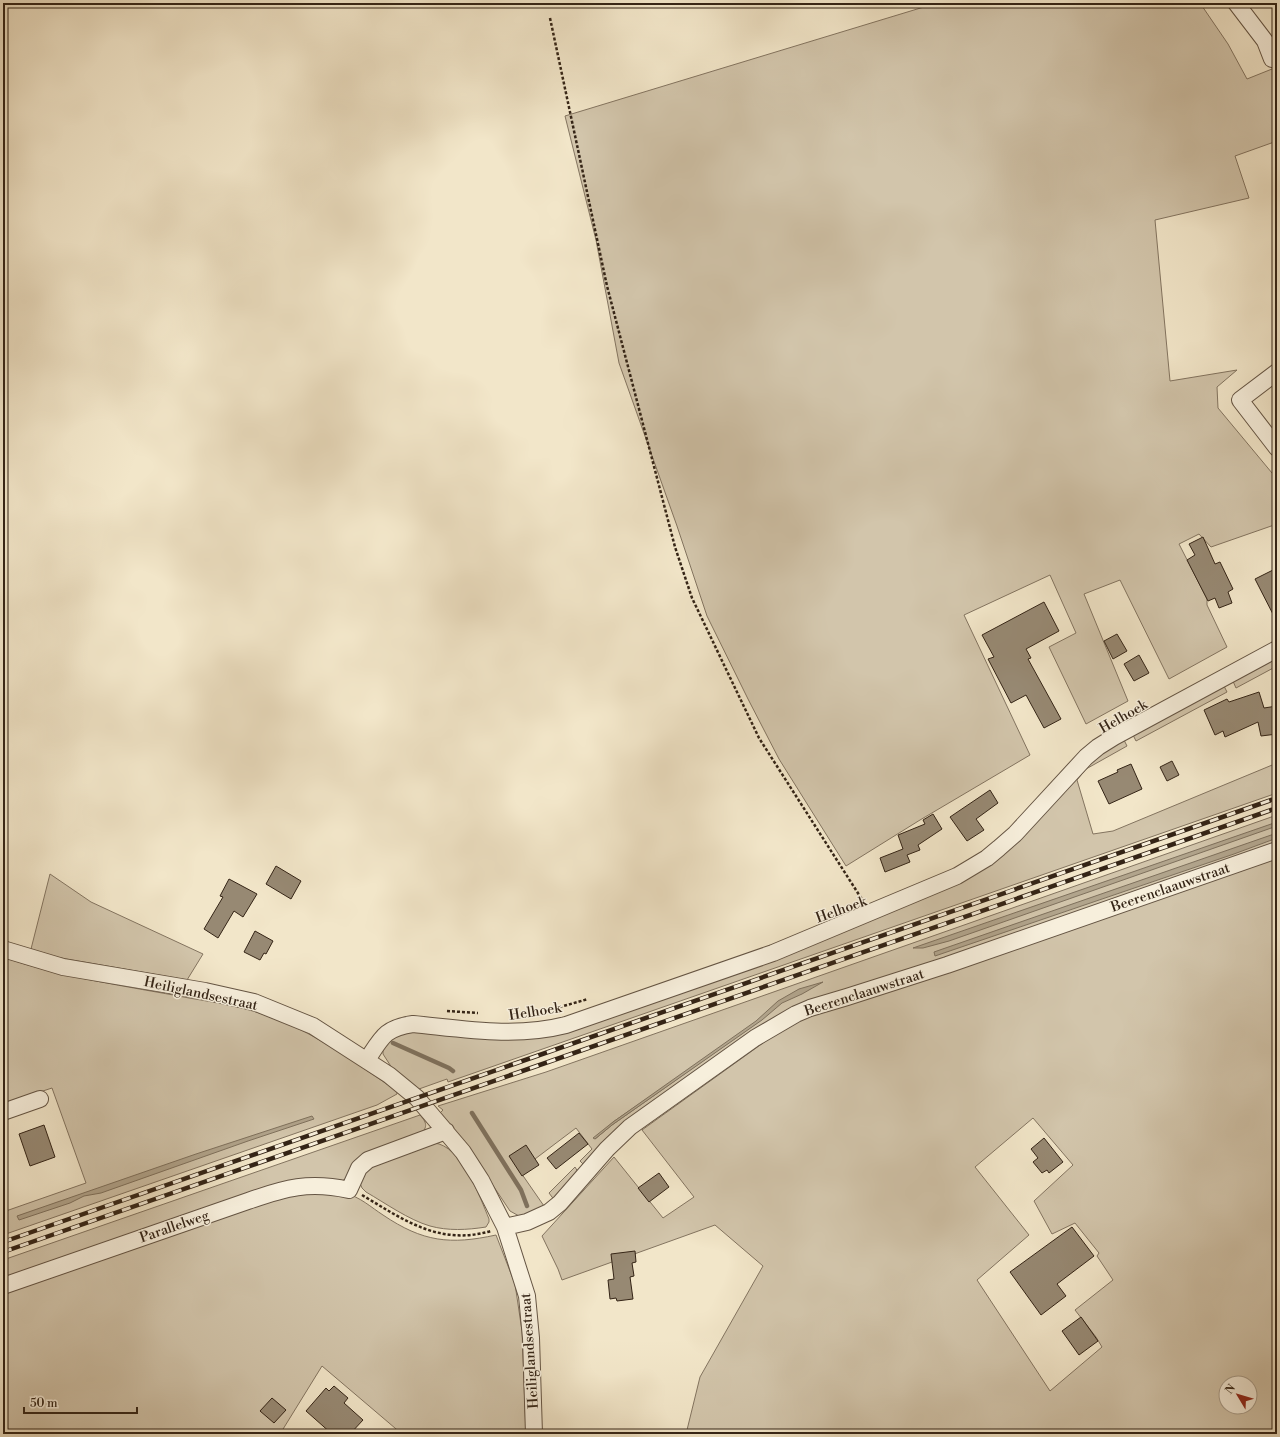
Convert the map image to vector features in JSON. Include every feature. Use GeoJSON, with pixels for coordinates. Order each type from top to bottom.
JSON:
{"type":"FeatureCollection","features":[{"type":"Feature","properties":{"kind":"street"},"geometry":{"type":"LineString","coordinates":[[1236,3],[1265,41],[1272,58]]}},
{"type":"Feature","properties":{"kind":"street"},"geometry":{"type":"LineString","coordinates":[[1277,372],[1240,400],[1277,448]]}},
{"type":"Feature","properties":{"kind":"street","name":"Helhoek"},"geometry":{"type":"LineString","coordinates":[[367,1060],[384,1035],[391,1029],[401,1026],[413,1024],[510,1033],[551,1029],[566,1025],[773,953],[867,904],[957,876],[987,858],[1015,834],[1076,768],[1098,747],[1277,649]]}},
{"type":"Feature","properties":{"kind":"street","name":"Beerenclaauwstraat"},"geometry":{"type":"LineString","coordinates":[[505,1227],[526,1222],[550,1212],[560,1203],[607,1149],[630,1127],[755,1038],[796,1014],[810,1008],[947,965],[1277,850]]}},
{"type":"Feature","properties":{"kind":"street","name":"Heiliglandsestraat"},"geometry":{"type":"LineString","coordinates":[[3,949],[63,967],[205,991],[254,1002],[313,1026],[389,1075],[417,1098],[463,1152],[481,1180],[505,1227],[527,1296],[531,1338],[534,1434]]}},
{"type":"Feature","properties":{"kind":"street"},"geometry":{"type":"LineString","coordinates":[[3,1112],[40,1099]]}},
{"type":"Feature","properties":{"kind":"street"},"geometry":{"type":"LineString","coordinates":[[349,1190],[359,1168],[368,1160],[446,1131]]}},
{"type":"Feature","properties":{"kind":"street","name":"Parallelweg"},"geometry":{"type":"LineString","coordinates":[[3,1286],[281,1190],[314,1185],[334,1186],[349,1190]]}},
{"type":"Feature","properties":{"kind":"path"},"geometry":{"type":"LineString","coordinates":[[550,18],[607,286],[675,547],[692,598],[736,693],[759,738],[867,904]]}},
{"type":"Feature","properties":{"kind":"path","name":"Helhoek"},"geometry":{"type":"LineString","coordinates":[[856,903],[867,904]]}},
{"type":"Feature","properties":{"kind":"path","name":"Helhoek"},"geometry":{"type":"LineString","coordinates":[[519,1015],[553,1010],[594,998]]}},
{"type":"Feature","properties":{"kind":"path"},"geometry":{"type":"LineString","coordinates":[[447,1010],[486,1014]]}},
{"type":"Feature","properties":{"kind":"path"},"geometry":{"type":"LineString","coordinates":[[349,1190],[361,1195],[417,1227],[431,1231],[460,1235],[487,1232],[505,1227]]}},
{"type":"Feature","properties":{"kind":"shaded area"},"geometry":{"type":"Polygon","coordinates":[[[937,3],[1200,3],[1228,44],[1247,79],[1277,67],[1277,141],[1235,156],[1249,198],[1155,220],[1170,381],[1237,370],[1217,387],[1218,408],[1277,479],[1277,524],[1211,547],[1199,534],[1179,544],[1207,599],[1207,605],[1227,647],[1169,679],[1120,580],[1084,594],[1128,701],[1086,724],[1049,647],[1076,633],[1050,575],[964,615],[1030,755],[846,866],[779,759],[707,616],[677,526],[619,363],[596,240],[565,116],[937,3]]]}},
{"type":"Feature","properties":{"kind":"shaded area"},"geometry":{"type":"Polygon","coordinates":[[[1277,654],[1277,666],[1236,688],[1232,679],[1277,654]]]}},
{"type":"Feature","properties":{"kind":"shaded area"},"geometry":{"type":"Polygon","coordinates":[[[1223,684],[1227,692],[1136,741],[1132,733],[1223,684]]]}},
{"type":"Feature","properties":{"kind":"shaded area"},"geometry":{"type":"Polygon","coordinates":[[[1123,738],[1127,746],[1086,769],[1077,780],[1093,834],[1113,831],[1277,763],[1277,793],[448,1082],[447,1079],[419,1089],[392,1068],[383,1054],[383,1048],[386,1042],[406,1031],[511,1039],[945,888],[1083,768],[1123,738]]]}},
{"type":"Feature","properties":{"kind":"shaded area"},"geometry":{"type":"Polygon","coordinates":[[[1277,815],[1277,845],[808,1004],[585,1166],[580,1161],[592,1149],[576,1128],[535,1159],[510,1157],[544,1206],[543,1210],[519,1216],[510,1211],[480,1166],[440,1113],[443,1110],[438,1106],[546,1072],[1277,815]],[[761,1020],[613,1122],[595,1139],[612,1125],[761,1020]]]}},
{"type":"Feature","properties":{"kind":"shaded area"},"geometry":{"type":"Polygon","coordinates":[[[1277,822],[1277,826],[949,941],[923,948],[913,948],[1277,822]]]}},
{"type":"Feature","properties":{"kind":"shaded area"},"geometry":{"type":"Polygon","coordinates":[[[1277,833],[1277,838],[1234,854],[935,956],[934,952],[1277,833]]]}},
{"type":"Feature","properties":{"kind":"shaded area"},"geometry":{"type":"Polygon","coordinates":[[[1277,855],[1277,1434],[686,1434],[700,1377],[763,1266],[715,1225],[562,1280],[542,1236],[614,1157],[663,1218],[694,1197],[642,1130],[795,1020],[1277,855]],[[1033,1118],[975,1167],[1029,1235],[977,1280],[1050,1391],[1102,1347],[1075,1310],[1113,1280],[1097,1256],[1099,1253],[1075,1223],[1052,1234],[1034,1201],[1073,1165],[1033,1118]]]}},
{"type":"Feature","properties":{"kind":"shaded area"},"geometry":{"type":"Polygon","coordinates":[[[50,874],[91,902],[203,954],[187,980],[50,956],[31,949],[50,874]]]}},
{"type":"Feature","properties":{"kind":"shaded area"},"geometry":{"type":"Polygon","coordinates":[[[3,957],[49,971],[223,1004],[266,1015],[308,1033],[323,1042],[354,1061],[397,1091],[397,1094],[377,1105],[3,1235],[3,1212],[86,1183],[52,1088],[3,1104],[3,957]]]}},
{"type":"Feature","properties":{"kind":"shaded area"},"geometry":{"type":"Polygon","coordinates":[[[823,982],[782,1003],[762,1020],[612,1125],[595,1139],[593,1138],[613,1122],[756,1021],[778,1001],[799,989],[823,982]]]}},
{"type":"Feature","properties":{"kind":"shaded area"},"geometry":{"type":"Polygon","coordinates":[[[420,1115],[426,1126],[420,1136],[340,1182],[3,1281],[3,1260],[420,1115]]]}},
{"type":"Feature","properties":{"kind":"shaded area"},"geometry":{"type":"Polygon","coordinates":[[[312,1116],[314,1119],[101,1193],[84,1196],[70,1203],[19,1220],[17,1216],[196,1154],[312,1116]]]}},
{"type":"Feature","properties":{"kind":"shaded area"},"geometry":{"type":"Polygon","coordinates":[[[434,1143],[444,1146],[461,1162],[475,1186],[489,1219],[486,1227],[458,1230],[430,1226],[406,1216],[366,1192],[362,1188],[360,1183],[367,1168],[434,1143]]]}},
{"type":"Feature","properties":{"kind":"shaded area"},"geometry":{"type":"Polygon","coordinates":[[[575,1167],[578,1172],[555,1201],[549,1193],[575,1167]]]}},
{"type":"Feature","properties":{"kind":"shaded area"},"geometry":{"type":"Polygon","coordinates":[[[294,1192],[338,1193],[351,1195],[397,1224],[424,1236],[437,1239],[465,1240],[496,1235],[515,1284],[522,1331],[526,1434],[402,1434],[322,1366],[280,1434],[3,1434],[3,1291],[294,1192]]]}},
{"type":"Feature","properties":{"kind":"building"},"geometry":{"type":"Polygon","coordinates":[[[1203,537],[1215,564],[1220,562],[1233,589],[1228,592],[1232,603],[1219,608],[1215,598],[1208,601],[1187,560],[1195,555],[1189,544],[1203,537]]]}},
{"type":"Feature","properties":{"kind":"building"},"geometry":{"type":"Polygon","coordinates":[[[1277,568],[1277,622],[1255,579],[1277,568]]]}},
{"type":"Feature","properties":{"kind":"building"},"geometry":{"type":"Polygon","coordinates":[[[1044,602],[1059,631],[1026,649],[1031,658],[1028,659],[1061,719],[1044,728],[1026,695],[1011,703],[988,659],[994,657],[982,635],[1044,602]]]}},
{"type":"Feature","properties":{"kind":"building"},"geometry":{"type":"Polygon","coordinates":[[[1117,634],[1127,651],[1113,659],[1104,641],[1117,634]]]}},
{"type":"Feature","properties":{"kind":"building"},"geometry":{"type":"Polygon","coordinates":[[[1139,655],[1149,673],[1134,681],[1124,664],[1139,655]]]}},
{"type":"Feature","properties":{"kind":"building"},"geometry":{"type":"Polygon","coordinates":[[[1259,692],[1264,708],[1277,706],[1277,734],[1261,736],[1258,722],[1225,737],[1223,731],[1215,735],[1204,710],[1227,699],[1229,702],[1259,692]]]}},
{"type":"Feature","properties":{"kind":"building"},"geometry":{"type":"Polygon","coordinates":[[[1172,761],[1179,775],[1167,781],[1160,767],[1172,761]]]}},
{"type":"Feature","properties":{"kind":"building"},"geometry":{"type":"Polygon","coordinates":[[[1131,764],[1142,789],[1109,804],[1098,781],[1131,764]]]}},
{"type":"Feature","properties":{"kind":"building"},"geometry":{"type":"Polygon","coordinates":[[[990,790],[998,803],[976,819],[984,830],[967,841],[950,817],[990,790]]]}},
{"type":"Feature","properties":{"kind":"building"},"geometry":{"type":"Polygon","coordinates":[[[933,814],[942,829],[918,845],[920,850],[907,855],[910,862],[885,872],[880,858],[903,849],[898,835],[925,824],[923,820],[933,814]]]}},
{"type":"Feature","properties":{"kind":"building"},"geometry":{"type":"Polygon","coordinates":[[[276,866],[301,881],[291,899],[266,884],[276,866]]]}},
{"type":"Feature","properties":{"kind":"building"},"geometry":{"type":"Polygon","coordinates":[[[229,879],[257,894],[243,917],[234,911],[218,938],[204,929],[223,897],[220,896],[229,879]]]}},
{"type":"Feature","properties":{"kind":"building"},"geometry":{"type":"Polygon","coordinates":[[[255,931],[273,941],[266,954],[264,953],[260,960],[244,952],[255,931]]]}},
{"type":"Feature","properties":{"kind":"building"},"geometry":{"type":"Polygon","coordinates":[[[44,1125],[55,1157],[30,1166],[19,1134],[44,1125]]]}},
{"type":"Feature","properties":{"kind":"building"},"geometry":{"type":"Polygon","coordinates":[[[579,1133],[588,1144],[556,1169],[547,1158],[579,1133]]]}},
{"type":"Feature","properties":{"kind":"building"},"geometry":{"type":"Polygon","coordinates":[[[1044,1138],[1063,1162],[1049,1173],[1047,1170],[1042,1173],[1033,1162],[1038,1158],[1031,1149],[1044,1138]]]}},
{"type":"Feature","properties":{"kind":"building"},"geometry":{"type":"Polygon","coordinates":[[[526,1145],[539,1165],[522,1176],[509,1156],[526,1145]]]}},
{"type":"Feature","properties":{"kind":"building"},"geometry":{"type":"Polygon","coordinates":[[[659,1173],[669,1187],[649,1202],[638,1188],[659,1173]]]}},
{"type":"Feature","properties":{"kind":"building"},"geometry":{"type":"Polygon","coordinates":[[[1072,1227],[1094,1256],[1057,1284],[1066,1296],[1041,1315],[1010,1272],[1072,1227]]]}},
{"type":"Feature","properties":{"kind":"building"},"geometry":{"type":"Polygon","coordinates":[[[635,1251],[636,1262],[632,1263],[634,1276],[630,1277],[633,1299],[617,1301],[616,1298],[610,1299],[608,1280],[614,1279],[611,1254],[635,1251]]]}},
{"type":"Feature","properties":{"kind":"building"},"geometry":{"type":"Polygon","coordinates":[[[1081,1317],[1098,1341],[1079,1355],[1062,1331],[1081,1317]]]}},
{"type":"Feature","properties":{"kind":"building"},"geometry":{"type":"Polygon","coordinates":[[[334,1386],[348,1398],[344,1403],[363,1420],[350,1434],[332,1434],[306,1411],[326,1388],[329,1391],[334,1386]]]}},
{"type":"Feature","properties":{"kind":"building"},"geometry":{"type":"Polygon","coordinates":[[[272,1398],[286,1410],[274,1423],[260,1411],[272,1398]]]}},
{"type":"Feature","properties":{"kind":"waterway"},"geometry":{"type":"LineString","coordinates":[[393,1043],[453,1071]]}},
{"type":"Feature","properties":{"kind":"waterway"},"geometry":{"type":"LineString","coordinates":[[472,1113],[521,1190],[527,1206]]}},
{"type":"Feature","properties":{"kind":"railway"},"geometry":{"type":"LineString","coordinates":[[3,1242],[1277,798]]}},
{"type":"Feature","properties":{"kind":"railway"},"geometry":{"type":"LineString","coordinates":[[3,1252],[1277,808]]}}]}
